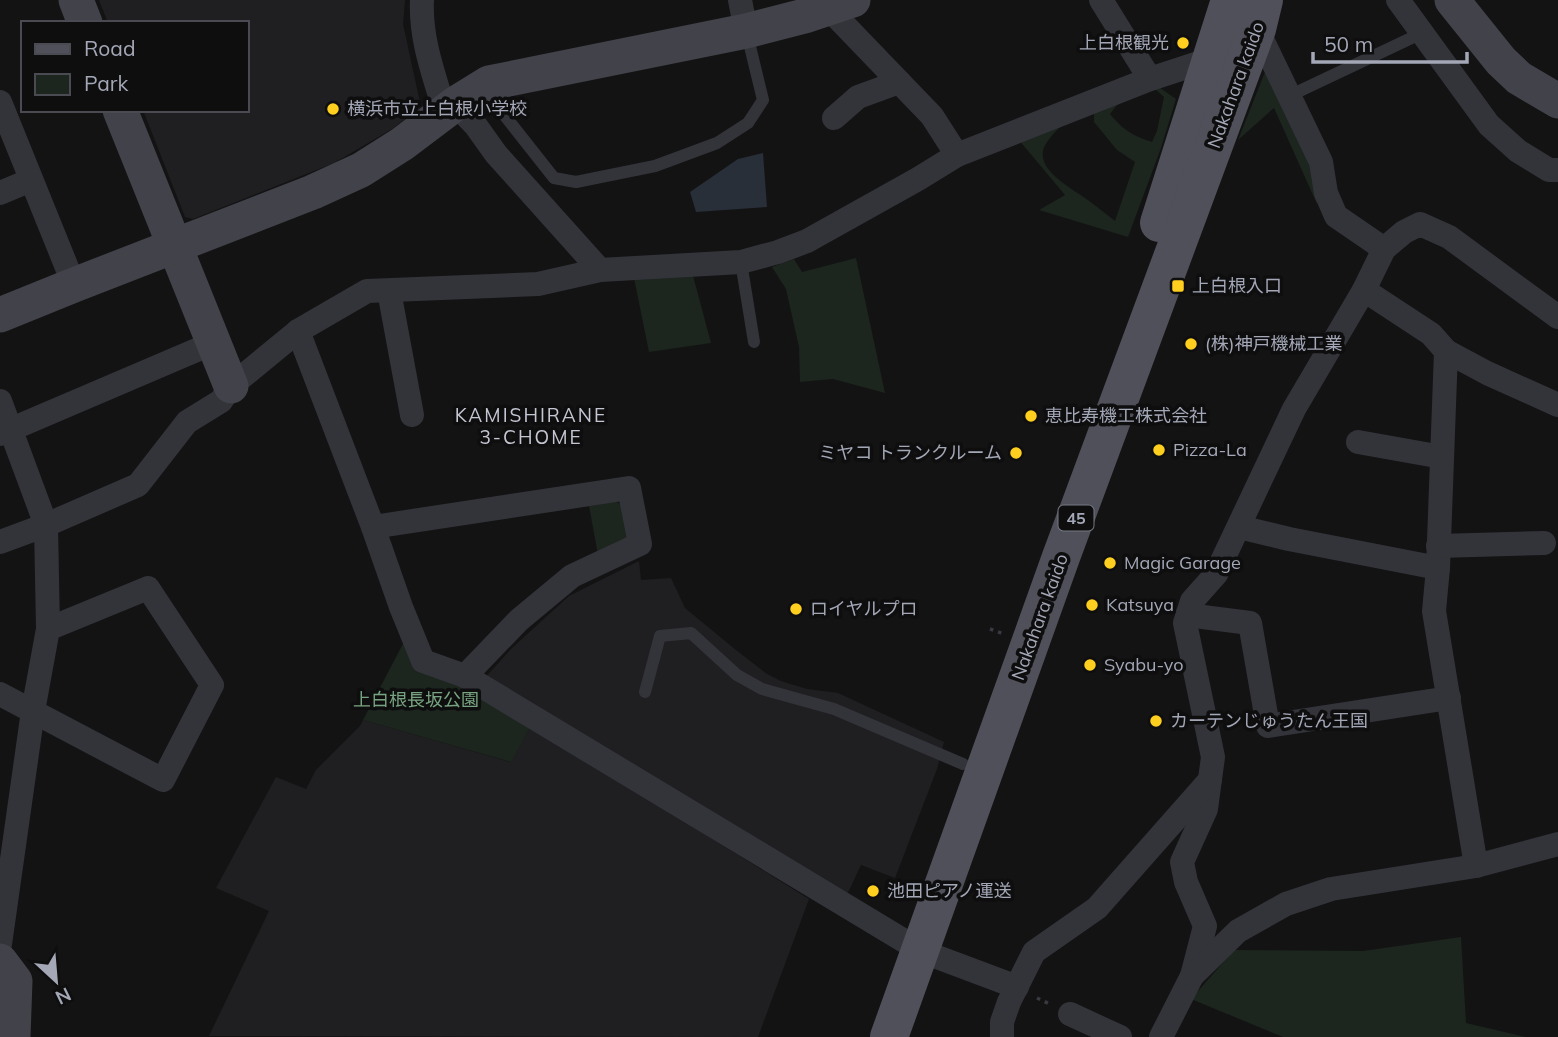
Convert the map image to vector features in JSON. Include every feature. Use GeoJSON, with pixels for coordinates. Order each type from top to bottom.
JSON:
{"type":"FeatureCollection","features":[{"type":"Feature","properties":{"kind":"main road","name":"Nakahara kaido"},"geometry":{"type":"LineString","coordinates":[[889,1037],[910,944],[963,764],[1156,231],[1230,0]]}},
{"type":"Feature","properties":{"kind":"main road","name":"Nakahara kaido"},"geometry":{"type":"LineString","coordinates":[[863,1037],[910,944],[1061,557],[1261,15]]}},
{"type":"Feature","properties":{"kind":"street"},"geometry":{"type":"LineString","coordinates":[[76,0],[84,21]]}},
{"type":"Feature","properties":{"kind":"street"},"geometry":{"type":"LineString","coordinates":[[422,0],[421,17],[428,56],[496,154],[600,270]]}},
{"type":"Feature","properties":{"kind":"street"},"geometry":{"type":"LineString","coordinates":[[1101,0],[1150,79]]}},
{"type":"Feature","properties":{"kind":"street"},"geometry":{"type":"LineString","coordinates":[[1398,0],[1489,125],[1518,152],[1549,170],[1558,170]]}},
{"type":"Feature","properties":{"kind":"street"},"geometry":{"type":"LineString","coordinates":[[1452,0],[1510,70],[1558,101]]}},
{"type":"Feature","properties":{"kind":"street"},"geometry":{"type":"LineString","coordinates":[[0,316],[313,192],[361,170],[489,83],[743,15],[841,4],[899,82],[932,116],[957,155]]}},
{"type":"Feature","properties":{"kind":"street"},"geometry":{"type":"LineString","coordinates":[[1261,15],[1289,96],[1321,162],[1326,193],[1336,216],[1384,249]]}},
{"type":"Feature","properties":{"kind":"street"},"geometry":{"type":"LineString","coordinates":[[0,542],[138,485],[187,422],[221,401],[231,386],[298,331],[367,291],[538,284],[600,270],[741,262],[778,252],[807,241],[957,155],[1150,79],[1211,59]]}},
{"type":"Feature","properties":{"kind":"street"},"geometry":{"type":"LineString","coordinates":[[834,118],[858,97],[899,82]]}},
{"type":"Feature","properties":{"kind":"street"},"geometry":{"type":"LineString","coordinates":[[0,102],[74,285]]}},
{"type":"Feature","properties":{"kind":"street"},"geometry":{"type":"LineString","coordinates":[[121,112],[231,386]]}},
{"type":"Feature","properties":{"kind":"street"},"geometry":{"type":"LineString","coordinates":[[0,193],[32,180]]}},
{"type":"Feature","properties":{"kind":"street"},"geometry":{"type":"LineString","coordinates":[[1161,1037],[1192,976],[1205,926],[1186,882],[1181,862],[1206,809],[1213,757],[1185,623],[1192,601],[1216,574],[1294,409],[1364,290],[1384,249],[1404,232],[1420,224],[1449,237],[1558,317]]}},
{"type":"Feature","properties":{"kind":"street"},"geometry":{"type":"LineString","coordinates":[[1364,290],[1431,334],[1446,351],[1558,405]]}},
{"type":"Feature","properties":{"kind":"street"},"geometry":{"type":"LineString","coordinates":[[389,291],[412,415]]}},
{"type":"Feature","properties":{"kind":"street"},"geometry":{"type":"LineString","coordinates":[[298,331],[423,661],[465,676],[910,944],[1017,987]]}},
{"type":"Feature","properties":{"kind":"street"},"geometry":{"type":"LineString","coordinates":[[6,431],[214,343]]}},
{"type":"Feature","properties":{"kind":"street"},"geometry":{"type":"LineString","coordinates":[[1446,351],[1434,611],[1476,866]]}},
{"type":"Feature","properties":{"kind":"street"},"geometry":{"type":"LineString","coordinates":[[0,401],[6,431],[46,525],[48,629],[33,711],[0,944]]}},
{"type":"Feature","properties":{"kind":"street"},"geometry":{"type":"LineString","coordinates":[[1358,442],[1442,457]]}},
{"type":"Feature","properties":{"kind":"street"},"geometry":{"type":"LineString","coordinates":[[373,527],[629,488],[640,544],[572,576],[519,620],[465,676]]}},
{"type":"Feature","properties":{"kind":"street"},"geometry":{"type":"LineString","coordinates":[[1239,527],[1289,539],[1438,557],[1544,543]]}},
{"type":"Feature","properties":{"kind":"street"},"geometry":{"type":"LineString","coordinates":[[0,694],[163,780],[212,685],[148,588],[48,629]]}},
{"type":"Feature","properties":{"kind":"street"},"geometry":{"type":"LineString","coordinates":[[1187,615],[1250,623],[1268,726],[1449,698]]}},
{"type":"Feature","properties":{"kind":"street"},"geometry":{"type":"LineString","coordinates":[[1002,1037],[1002,1022],[1034,952],[1097,908],[1210,779]]}},
{"type":"Feature","properties":{"kind":"street"},"geometry":{"type":"LineString","coordinates":[[1192,976],[1238,931],[1286,904],[1331,889],[1476,866],[1558,844]]}},
{"type":"Feature","properties":{"kind":"street"},"geometry":{"type":"LineString","coordinates":[[0,961],[15,981],[13,1037]]}},
{"type":"Feature","properties":{"kind":"street"},"geometry":{"type":"LineString","coordinates":[[1070,1014],[1120,1037]]}},
{"type":"Feature","properties":{"kind":"lane"},"geometry":{"type":"LineString","coordinates":[[461,101],[554,178],[576,183],[655,166],[717,144],[748,122],[763,100],[743,15]]}},
{"type":"Feature","properties":{"kind":"lane"},"geometry":{"type":"LineString","coordinates":[[1289,96],[1422,33]]}},
{"type":"Feature","properties":{"kind":"lane"},"geometry":{"type":"LineString","coordinates":[[741,262],[754,342]]}},
{"type":"Feature","properties":{"kind":"lane"},"geometry":{"type":"LineString","coordinates":[[645,692],[660,636],[691,633],[737,675],[762,689],[834,709],[963,764]]}},
{"type":"Feature","properties":{"kind":"path"},"geometry":{"type":"LineString","coordinates":[[1017,987],[1070,1014]]}},
{"type":"Feature","properties":{"kind":"shaded area","name":"横浜市立上白根小学校"},"geometry":{"type":"Polygon","coordinates":[[[99,0],[405,0],[403,24],[421,107],[392,129],[334,163],[193,219],[185,217],[144,112],[248,112],[248,21],[107,21],[99,0]]]}},
{"type":"Feature","properties":{"kind":"shaded area"},"geometry":{"type":"Polygon","coordinates":[[[763,153],[767,207],[696,212],[690,192],[738,159],[763,153]]]}},
{"type":"Feature","properties":{"kind":"shaded area"},"geometry":{"type":"Polygon","coordinates":[[[639,561],[641,580],[671,578],[685,608],[767,674],[807,689],[838,693],[944,742],[937,769],[895,878],[861,865],[845,899],[482,681],[512,648],[569,596],[639,561]]]}},
{"type":"Feature","properties":{"kind":"shaded area"},"geometry":{"type":"Polygon","coordinates":[[[363,720],[510,762],[531,726],[809,899],[758,1037],[209,1036],[269,911],[216,888],[276,777],[306,789],[316,770],[363,720]]]}},
{"type":"Feature","properties":{"kind":"green space"},"geometry":{"type":"Polygon","coordinates":[[[1267,67],[1315,167],[1317,204],[1274,108],[1238,140],[1267,67]]]}},
{"type":"Feature","properties":{"kind":"green space"},"geometry":{"type":"Polygon","coordinates":[[[1156,85],[1176,99],[1128,237],[1039,210],[1065,195],[1018,139],[1071,117],[1047,142],[1043,158],[1057,178],[1115,221],[1135,162],[1117,150],[1094,122],[1094,109],[1124,96],[1110,114],[1129,132],[1152,142],[1164,97],[1155,89],[1156,85]]]}},
{"type":"Feature","properties":{"kind":"green space"},"geometry":{"type":"Polygon","coordinates":[[[856,258],[885,393],[833,379],[800,382],[799,347],[786,289],[772,267],[794,259],[802,272],[856,258]]]}},
{"type":"Feature","properties":{"kind":"green space"},"geometry":{"type":"Polygon","coordinates":[[[692,272],[711,343],[649,352],[634,278],[692,272]]]}},
{"type":"Feature","properties":{"kind":"green space"},"geometry":{"type":"Polygon","coordinates":[[[615,501],[624,506],[627,540],[598,555],[589,506],[615,501]]]}},
{"type":"Feature","properties":{"kind":"green space","name":"上白根長坂公園"},"geometry":{"type":"Polygon","coordinates":[[[407,636],[531,726],[511,762],[363,720],[407,636]]]}},
{"type":"Feature","properties":{"kind":"green space"},"geometry":{"type":"Polygon","coordinates":[[[1461,937],[1466,1023],[1526,1037],[1283,1037],[1191,999],[1234,950],[1363,951],[1461,937]]]}},
{"type":"Feature","properties":{"kind":"place","name":"上白根観光"},"geometry":{"type":"Point","coordinates":[1183,43]}},
{"type":"Feature","properties":{"kind":"place","name":"横浜市立上白根小学校"},"geometry":{"type":"Point","coordinates":[333,109]}},
{"type":"Feature","properties":{"kind":"place","name":"上白根入口"},"geometry":{"type":"Point","coordinates":[1178,286]}},
{"type":"Feature","properties":{"kind":"place","name":"(株)神戸機械工業"},"geometry":{"type":"Point","coordinates":[1191,344]}},
{"type":"Feature","properties":{"kind":"place","name":"恵比寿機工株式会社"},"geometry":{"type":"Point","coordinates":[1031,416]}},
{"type":"Feature","properties":{"kind":"place","name":"Pizza-La"},"geometry":{"type":"Point","coordinates":[1159,450]}},
{"type":"Feature","properties":{"kind":"place","name":"ミヤコ トランクルーム"},"geometry":{"type":"Point","coordinates":[1016,453]}},
{"type":"Feature","properties":{"kind":"place","name":"Magic Garage"},"geometry":{"type":"Point","coordinates":[1110,563]}},
{"type":"Feature","properties":{"kind":"place","name":"Katsuya"},"geometry":{"type":"Point","coordinates":[1092,605]}},
{"type":"Feature","properties":{"kind":"place","name":"ロイヤルプロ"},"geometry":{"type":"Point","coordinates":[796,609]}},
{"type":"Feature","properties":{"kind":"place","name":"Syabu-yo"},"geometry":{"type":"Point","coordinates":[1090,665]}},
{"type":"Feature","properties":{"kind":"place","name":"カーテンじゅうたん王国"},"geometry":{"type":"Point","coordinates":[1156,721]}},
{"type":"Feature","properties":{"kind":"place","name":"池田ピアノ運送"},"geometry":{"type":"Point","coordinates":[873,891]}},
{"type":"Feature","properties":{"kind":"district","name":"KAMISHIRANE 3-CHOME"},"geometry":{"type":"Point","coordinates":[531,426]}}]}
